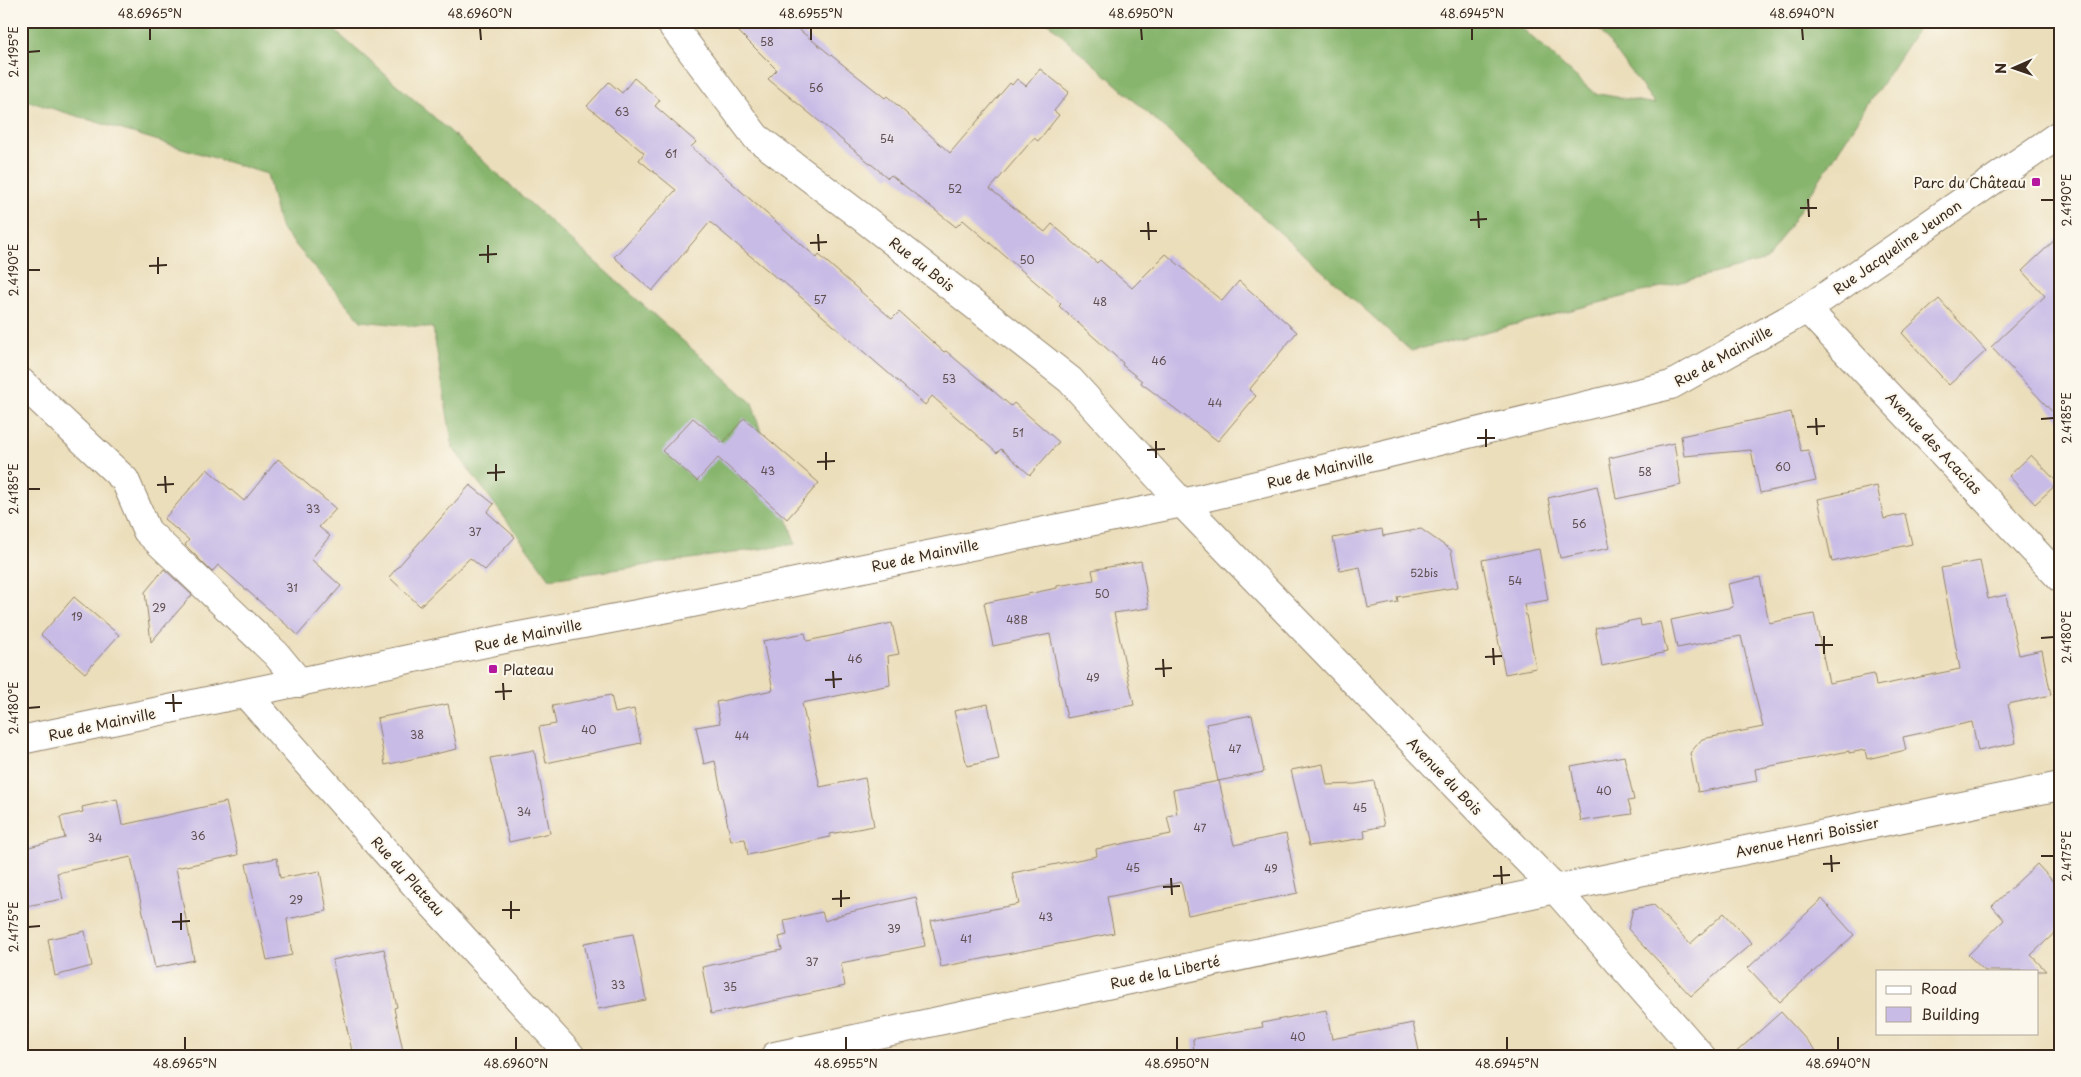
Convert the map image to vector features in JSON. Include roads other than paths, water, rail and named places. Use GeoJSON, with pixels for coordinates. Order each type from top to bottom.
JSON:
{"type":"FeatureCollection","features":[{"type":"Feature","properties":{"kind":"street","name":"Rue du Bois"},"geometry":{"type":"LineString","coordinates":[[668,21],[756,137],[1070,380],[1182,503]]}},
{"type":"Feature","properties":{"kind":"street","name":"Rue Jacqueline Jeunon"},"geometry":{"type":"LineString","coordinates":[[1808,309],[2060,134]]}},
{"type":"Feature","properties":{"kind":"street","name":"Rue de Mainville"},"geometry":{"type":"LineString","coordinates":[[21,740],[514,637],[653,611],[1182,503],[1671,385],[1808,309]]}},
{"type":"Feature","properties":{"kind":"street","name":"Avenue des Acacias"},"geometry":{"type":"LineString","coordinates":[[1808,309],[2060,578]]}},
{"type":"Feature","properties":{"kind":"street"},"geometry":{"type":"LineString","coordinates":[[21,382],[125,480],[147,531],[276,654],[300,683]]}},
{"type":"Feature","properties":{"kind":"street","name":"Avenue du Bois"},"geometry":{"type":"LineString","coordinates":[[1182,503],[1555,889],[1701,1056]]}},
{"type":"Feature","properties":{"kind":"street","name":"Rue du Plateau"},"geometry":{"type":"LineString","coordinates":[[246,694],[433,905],[571,1056]]}},
{"type":"Feature","properties":{"kind":"street","name":"Avenue Henri Boissier"},"geometry":{"type":"LineString","coordinates":[[1555,889],[2060,786]]}},
{"type":"Feature","properties":{"kind":"street","name":"Rue de la Liberté"},"geometry":{"type":"LineString","coordinates":[[775,1056],[1555,889]]}},
{"type":"Feature","properties":{"kind":"place","name":"Parc du Château"},"geometry":{"type":"Point","coordinates":[2036,182]}},
{"type":"Feature","properties":{"kind":"place","name":"Plateau"},"geometry":{"type":"Point","coordinates":[493,669]}}]}
